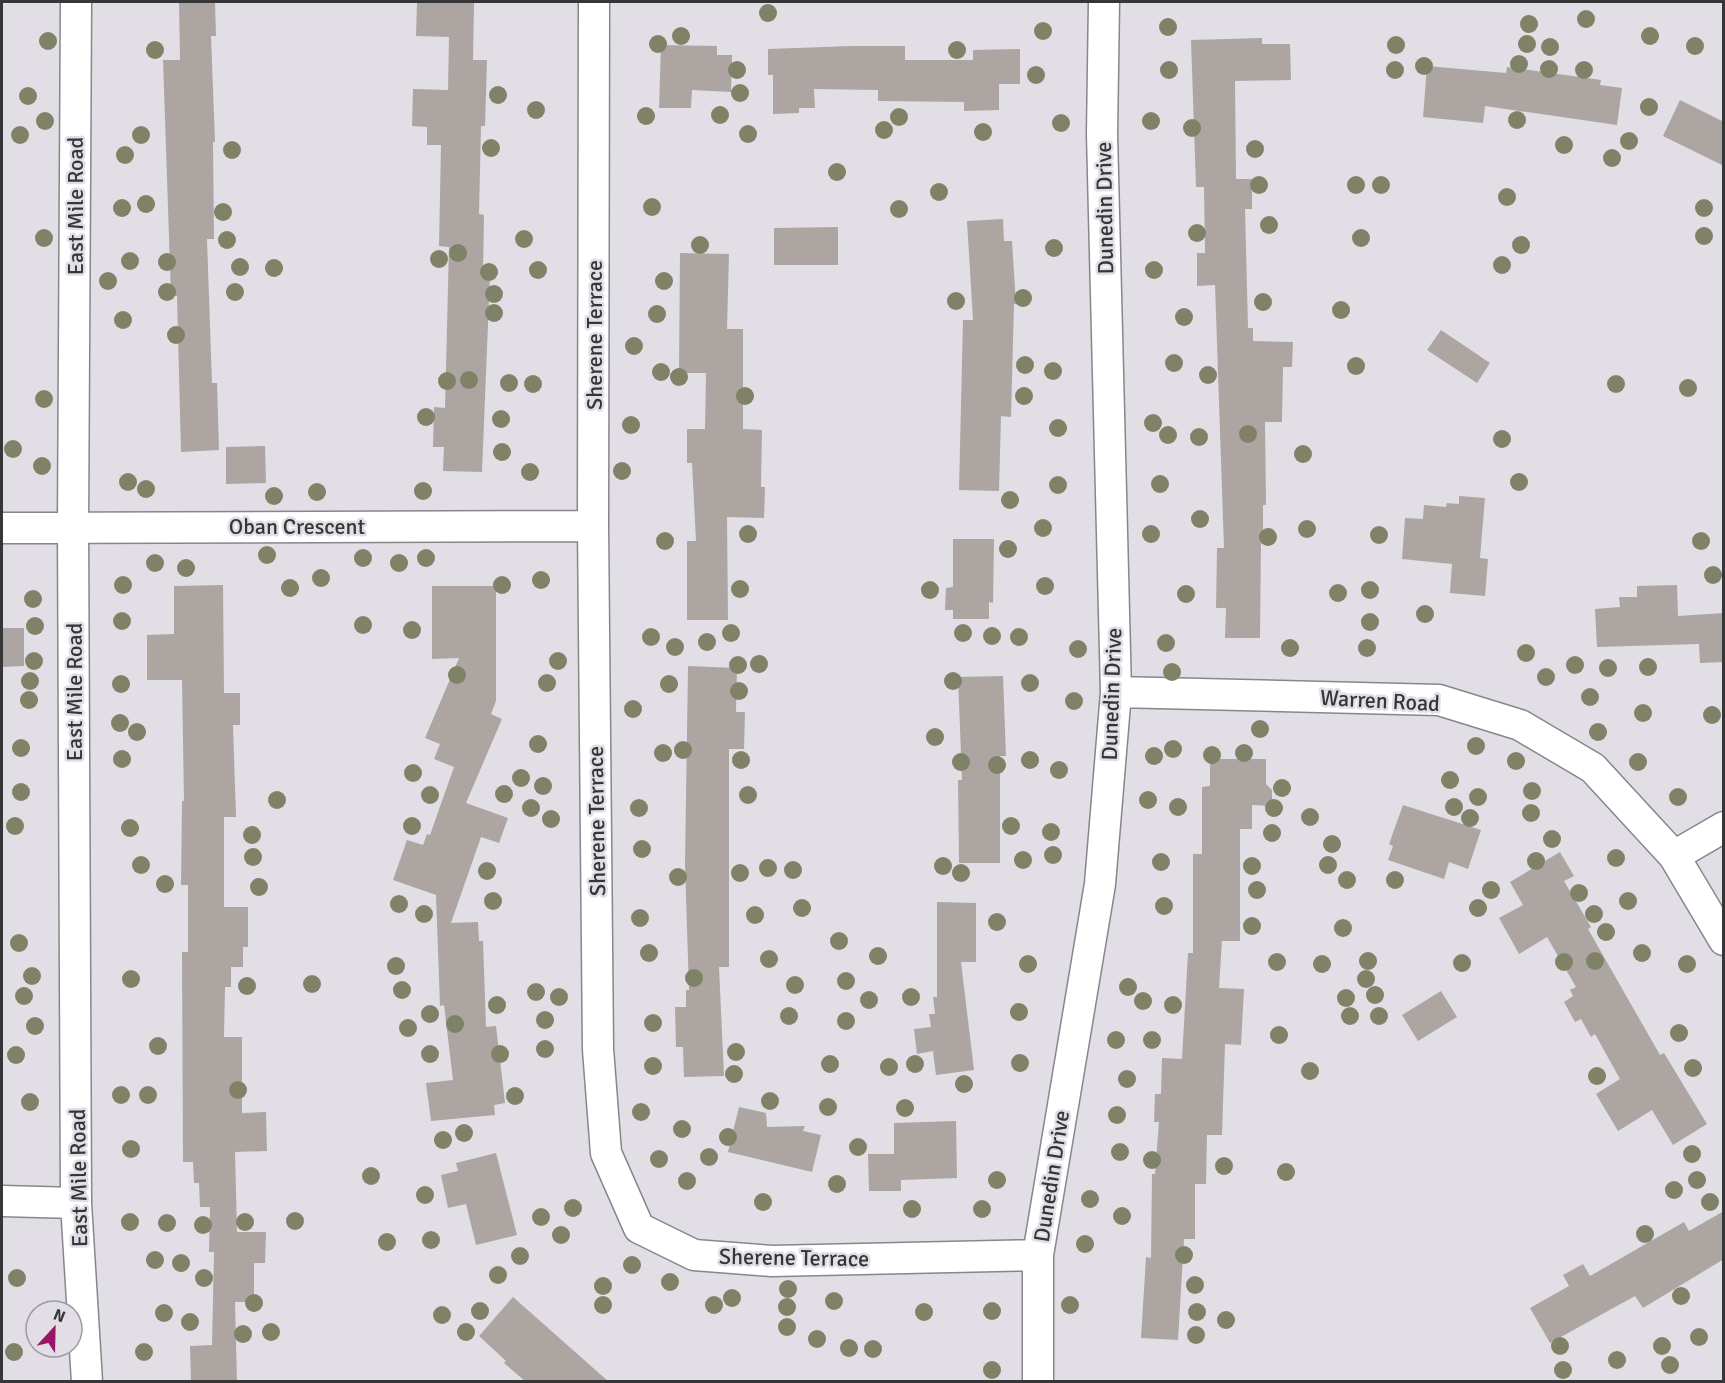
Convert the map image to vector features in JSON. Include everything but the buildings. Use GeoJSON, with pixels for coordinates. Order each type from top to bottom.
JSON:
{"type":"FeatureCollection","features":[{"type":"Feature","properties":{"kind":"street","name":"East Mile Road"},"geometry":{"type":"LineString","coordinates":[[76,2],[73,526],[76,1203],[87,1382]]}},
{"type":"Feature","properties":{"kind":"street","name":"Sherene Terrace"},"geometry":{"type":"LineString","coordinates":[[594,2],[593,526],[598,1049],[606,1153],[639,1228],[694,1255],[772,1261],[1038,1255]]}},
{"type":"Feature","properties":{"kind":"street","name":"Dunedin Drive"},"geometry":{"type":"LineString","coordinates":[[1038,1382],[1038,1255],[1100,884],[1116,692],[1102,134],[1104,2]]}},
{"type":"Feature","properties":{"kind":"street","name":"Oban Crescent"},"geometry":{"type":"LineString","coordinates":[[2,528],[593,526]]}},
{"type":"Feature","properties":{"kind":"street","name":"Warren Road"},"geometry":{"type":"LineString","coordinates":[[1116,692],[1439,700],[1520,725],[1593,768],[1674,856],[1724,940]]}},
{"type":"Feature","properties":{"kind":"street"},"geometry":{"type":"LineString","coordinates":[[1674,856],[1724,827]]}},
{"type":"Feature","properties":{"kind":"street"},"geometry":{"type":"LineString","coordinates":[[2,1201],[76,1203]]}}]}
